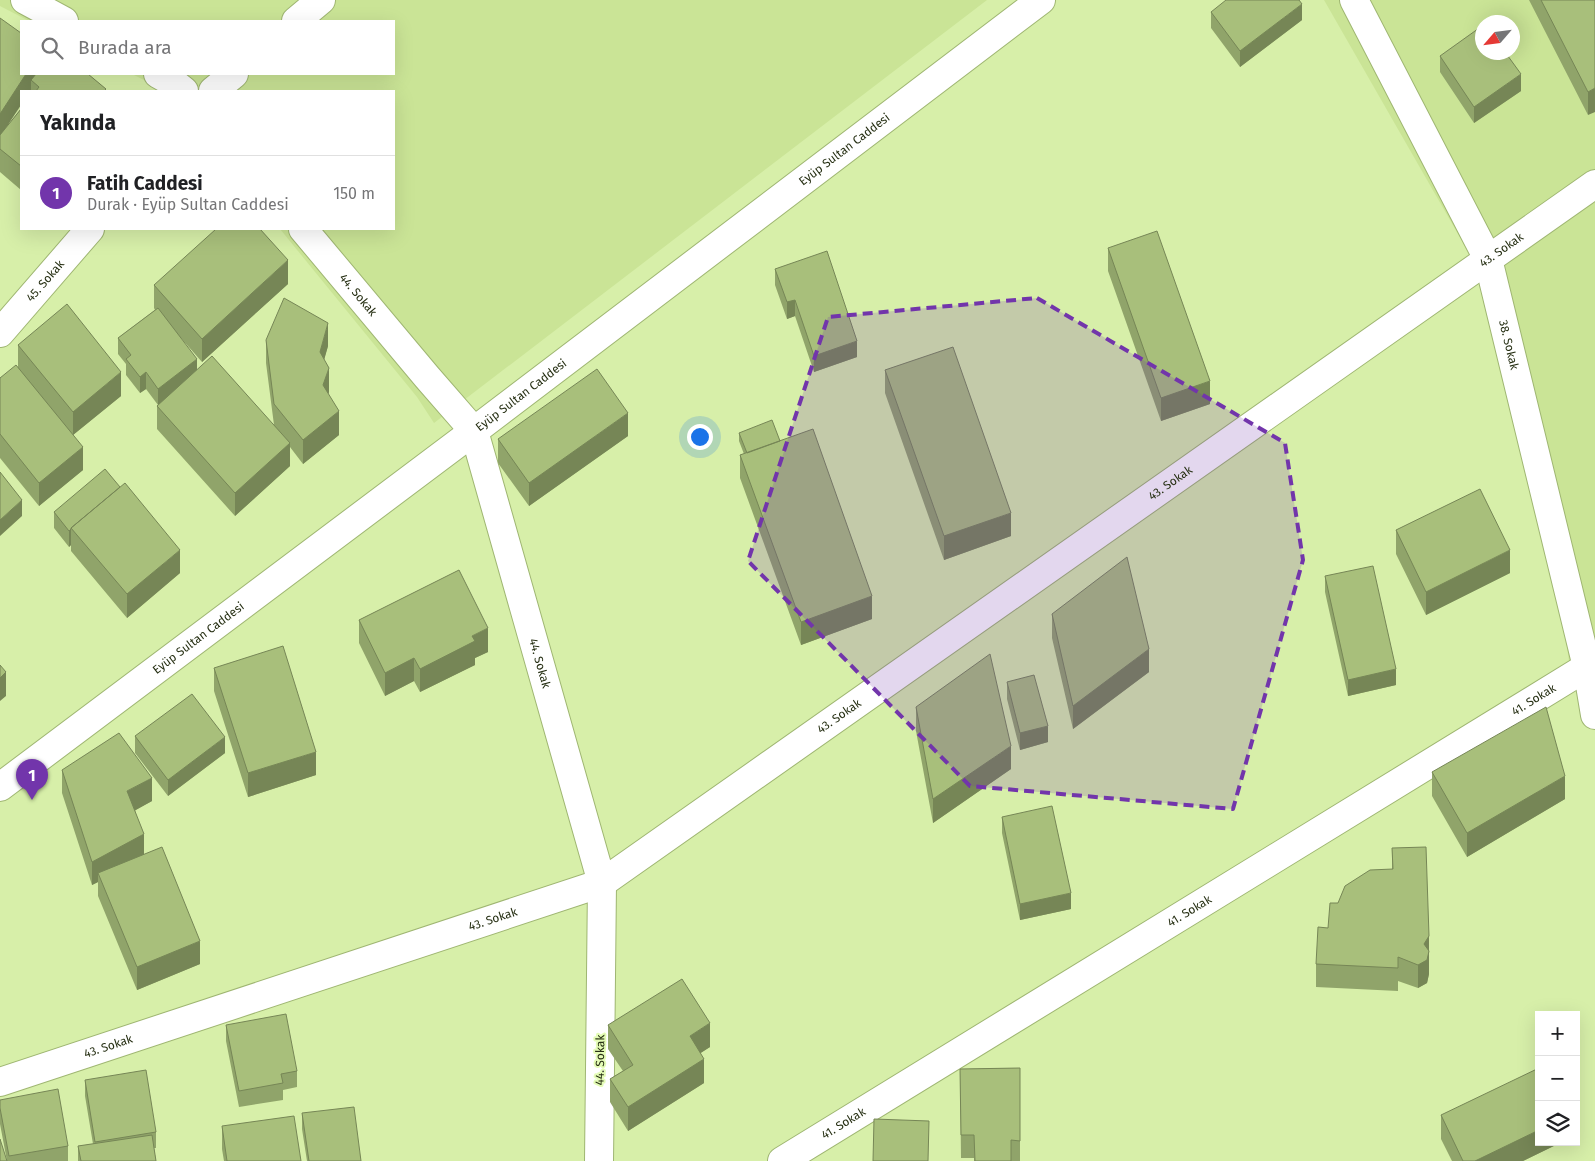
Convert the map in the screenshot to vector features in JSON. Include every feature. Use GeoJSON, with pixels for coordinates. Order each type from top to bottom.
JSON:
{"type":"FeatureCollection","features":[{"type":"Feature","properties":{"kind":"street"},"geometry":{"type":"LineString","coordinates":[[26,0],[62,20]]}},
{"type":"Feature","properties":{"kind":"street"},"geometry":{"type":"LineString","coordinates":[[297,20],[321,0]]}},
{"type":"Feature","properties":{"kind":"street","name":"Eyüp Sultan Caddesi"},"geometry":{"type":"LineString","coordinates":[[0,787],[474,431],[1041,0]]}},
{"type":"Feature","properties":{"kind":"street","name":"38. Sokak"},"geometry":{"type":"LineString","coordinates":[[1354,0],[1488,259],[1591,664],[1595,715]]}},
{"type":"Feature","properties":{"kind":"street"},"geometry":{"type":"LineString","coordinates":[[160,75],[183,90]]}},
{"type":"Feature","properties":{"kind":"street"},"geometry":{"type":"LineString","coordinates":[[214,90],[233,75]]}},
{"type":"Feature","properties":{"kind":"street","name":"43. Sokak"},"geometry":{"type":"LineString","coordinates":[[0,1082],[602,884],[1595,184]]}},
{"type":"Feature","properties":{"kind":"street","name":"45. Sokak"},"geometry":{"type":"LineString","coordinates":[[0,334],[89,230]]}},
{"type":"Feature","properties":{"kind":"street","name":"44. Sokak"},"geometry":{"type":"LineString","coordinates":[[304,230],[474,431],[602,884],[599,1161]]}},
{"type":"Feature","properties":{"kind":"street","name":"41. Sokak"},"geometry":{"type":"LineString","coordinates":[[782,1161],[1591,664]]}},
{"type":"Feature","properties":{"kind":"highlighted area"},"geometry":{"type":"Polygon","coordinates":[[[1037,298],[1285,443],[1303,560],[1233,809],[970,786],[748,561],[828,317],[1037,298]]]}},
{"type":"Feature","properties":{"kind":"shaded area"},"geometry":{"type":"Polygon","coordinates":[[[0,0],[987,0],[434,423],[417,397],[281,230],[395,230],[395,90],[164,90],[134,75],[395,75],[395,20],[27,20],[0,6],[0,0]]]}},
{"type":"Feature","properties":{"kind":"shaded area"},"geometry":{"type":"Polygon","coordinates":[[[1324,0],[1595,0],[1595,645],[1569,661],[1540,456],[1470,255],[1324,0]]]}},
{"type":"Feature","properties":{"kind":"building"},"geometry":{"type":"Polygon","coordinates":[[[1226,0],[1299,0],[1302,4],[1240,51],[1211,12],[1226,0]]]}},
{"type":"Feature","properties":{"kind":"building"},"geometry":{"type":"Polygon","coordinates":[[[1541,0],[1595,0],[1595,88],[1588,92],[1541,0]]]}},
{"type":"Feature","properties":{"kind":"building"},"geometry":{"type":"Polygon","coordinates":[[[0,18],[20,32],[20,75],[25,75],[0,114],[0,18]]]}},
{"type":"Feature","properties":{"kind":"building"},"geometry":{"type":"Polygon","coordinates":[[[1475,31],[1475,60],[1511,60],[1521,74],[1474,107],[1440,56],[1475,31]]]}},
{"type":"Feature","properties":{"kind":"building"},"geometry":{"type":"Polygon","coordinates":[[[35,75],[89,75],[106,89],[37,90],[39,87],[31,80],[35,75]]]}},
{"type":"Feature","properties":{"kind":"building"},"geometry":{"type":"Polygon","coordinates":[[[20,110],[20,165],[0,149],[0,135],[20,110]]]}},
{"type":"Feature","properties":{"kind":"building"},"geometry":{"type":"Polygon","coordinates":[[[215,230],[261,230],[288,260],[202,339],[154,285],[215,230]]]}},
{"type":"Feature","properties":{"kind":"building"},"geometry":{"type":"Polygon","coordinates":[[[1157,231],[1210,381],[1161,398],[1108,248],[1157,231]]]}},
{"type":"Feature","properties":{"kind":"building"},"geometry":{"type":"Polygon","coordinates":[[[827,251],[857,341],[814,356],[795,300],[787,302],[775,269],[827,251]]]}},
{"type":"Feature","properties":{"kind":"building"},"geometry":{"type":"Polygon","coordinates":[[[284,298],[328,323],[320,352],[329,368],[323,385],[339,411],[303,440],[274,404],[266,340],[284,298]]]}},
{"type":"Feature","properties":{"kind":"building"},"geometry":{"type":"Polygon","coordinates":[[[67,304],[121,372],[73,412],[18,345],[67,304]]]}},
{"type":"Feature","properties":{"kind":"building"},"geometry":{"type":"Polygon","coordinates":[[[158,308],[197,359],[158,389],[146,372],[140,377],[126,359],[131,355],[118,338],[158,308]]]}},
{"type":"Feature","properties":{"kind":"building"},"geometry":{"type":"Polygon","coordinates":[[[953,347],[1011,513],[944,536],[885,370],[953,347]]]}},
{"type":"Feature","properties":{"kind":"building"},"geometry":{"type":"Polygon","coordinates":[[[212,356],[290,443],[235,493],[157,406],[212,356]]]}},
{"type":"Feature","properties":{"kind":"building"},"geometry":{"type":"Polygon","coordinates":[[[16,365],[83,447],[39,483],[0,434],[0,378],[16,365]]]}},
{"type":"Feature","properties":{"kind":"building"},"geometry":{"type":"Polygon","coordinates":[[[597,369],[628,413],[529,483],[498,439],[597,369]]]}},
{"type":"Feature","properties":{"kind":"building"},"geometry":{"type":"Polygon","coordinates":[[[772,420],[780,441],[747,453],[739,433],[772,420]]]}},
{"type":"Feature","properties":{"kind":"building"},"geometry":{"type":"Polygon","coordinates":[[[813,429],[872,596],[801,622],[740,455],[813,429]]]}},
{"type":"Feature","properties":{"kind":"building"},"geometry":{"type":"Polygon","coordinates":[[[105,469],[120,487],[69,531],[54,512],[105,469]]]}},
{"type":"Feature","properties":{"kind":"building"},"geometry":{"type":"Polygon","coordinates":[[[0,472],[22,500],[0,520],[0,472]]]}},
{"type":"Feature","properties":{"kind":"building"},"geometry":{"type":"Polygon","coordinates":[[[125,483],[180,550],[127,594],[71,528],[125,483]]]}},
{"type":"Feature","properties":{"kind":"building"},"geometry":{"type":"Polygon","coordinates":[[[1480,489],[1510,550],[1426,592],[1396,530],[1480,489]]]}},
{"type":"Feature","properties":{"kind":"building"},"geometry":{"type":"Polygon","coordinates":[[[1127,557],[1149,649],[1073,706],[1052,614],[1127,557]]]}},
{"type":"Feature","properties":{"kind":"building"},"geometry":{"type":"Polygon","coordinates":[[[1373,566],[1396,669],[1348,680],[1325,576],[1373,566]]]}},
{"type":"Feature","properties":{"kind":"building"},"geometry":{"type":"Polygon","coordinates":[[[459,570],[488,628],[472,636],[475,641],[420,669],[414,658],[385,673],[359,620],[459,570]]]}},
{"type":"Feature","properties":{"kind":"building"},"geometry":{"type":"Polygon","coordinates":[[[283,646],[316,752],[248,773],[214,668],[283,646]]]}},
{"type":"Feature","properties":{"kind":"building"},"geometry":{"type":"Polygon","coordinates":[[[990,654],[1011,746],[933,799],[916,707],[990,654]]]}},
{"type":"Feature","properties":{"kind":"building"},"geometry":{"type":"Polygon","coordinates":[[[0,665],[6,672],[0,678],[0,665]]]}},
{"type":"Feature","properties":{"kind":"building"},"geometry":{"type":"Polygon","coordinates":[[[1034,675],[1048,726],[1020,733],[1007,682],[1034,675]]]}},
{"type":"Feature","properties":{"kind":"building"},"geometry":{"type":"Polygon","coordinates":[[[192,694],[225,737],[168,780],[135,736],[192,694]]]}},
{"type":"Feature","properties":{"kind":"building"},"geometry":{"type":"Polygon","coordinates":[[[1546,707],[1565,776],[1467,833],[1432,772],[1546,707]]]}},
{"type":"Feature","properties":{"kind":"building"},"geometry":{"type":"Polygon","coordinates":[[[119,733],[152,778],[127,791],[144,834],[92,862],[62,770],[119,733]]]}},
{"type":"Feature","properties":{"kind":"building"},"geometry":{"type":"Polygon","coordinates":[[[1052,806],[1071,893],[1020,904],[1002,817],[1052,806]]]}},
{"type":"Feature","properties":{"kind":"building"},"geometry":{"type":"Polygon","coordinates":[[[162,847],[200,941],[137,967],[98,873],[162,847]]]}},
{"type":"Feature","properties":{"kind":"building"},"geometry":{"type":"Polygon","coordinates":[[[1426,847],[1429,936],[1424,944],[1429,951],[1427,960],[1418,965],[1398,957],[1398,968],[1316,964],[1318,927],[1328,928],[1330,903],[1338,903],[1345,886],[1370,870],[1393,869],[1392,848],[1426,847]]]}},
{"type":"Feature","properties":{"kind":"building"},"geometry":{"type":"Polygon","coordinates":[[[682,979],[710,1023],[690,1036],[704,1059],[628,1107],[610,1079],[633,1065],[608,1025],[682,979]]]}},
{"type":"Feature","properties":{"kind":"building"},"geometry":{"type":"Polygon","coordinates":[[[286,1014],[297,1071],[281,1074],[283,1083],[239,1091],[226,1025],[286,1014]]]}},
{"type":"Feature","properties":{"kind":"building"},"geometry":{"type":"Polygon","coordinates":[[[1020,1068],[1020,1141],[1011,1140],[1011,1161],[975,1161],[974,1135],[961,1135],[960,1069],[1020,1068]]]}},
{"type":"Feature","properties":{"kind":"building"},"geometry":{"type":"Polygon","coordinates":[[[146,1070],[156,1132],[95,1142],[85,1080],[146,1070]]]}},
{"type":"Feature","properties":{"kind":"building"},"geometry":{"type":"Polygon","coordinates":[[[1535,1070],[1535,1132],[1475,1161],[1463,1161],[1441,1115],[1535,1070]]]}},
{"type":"Feature","properties":{"kind":"building"},"geometry":{"type":"Polygon","coordinates":[[[58,1089],[68,1146],[9,1156],[0,1100],[58,1089]]]}},
{"type":"Feature","properties":{"kind":"building"},"geometry":{"type":"Polygon","coordinates":[[[354,1107],[361,1161],[309,1161],[302,1113],[354,1107]]]}},
{"type":"Feature","properties":{"kind":"building"},"geometry":{"type":"Polygon","coordinates":[[[294,1116],[301,1161],[227,1161],[222,1126],[294,1116]]]}},
{"type":"Feature","properties":{"kind":"building"},"geometry":{"type":"Polygon","coordinates":[[[874,1119],[929,1121],[928,1161],[873,1161],[874,1119]]]}},
{"type":"Feature","properties":{"kind":"building"},"geometry":{"type":"Polygon","coordinates":[[[152,1135],[156,1161],[81,1161],[78,1146],[152,1135]]]}},
{"type":"Feature","properties":{"kind":"building"},"geometry":{"type":"Polygon","coordinates":[[[0,1139],[7,1161],[0,1161],[0,1139]]]}},
{"type":"Feature","properties":{"kind":"place","name":"Fatih Caddesi"},"geometry":{"type":"Point","coordinates":[32,800]}}]}
